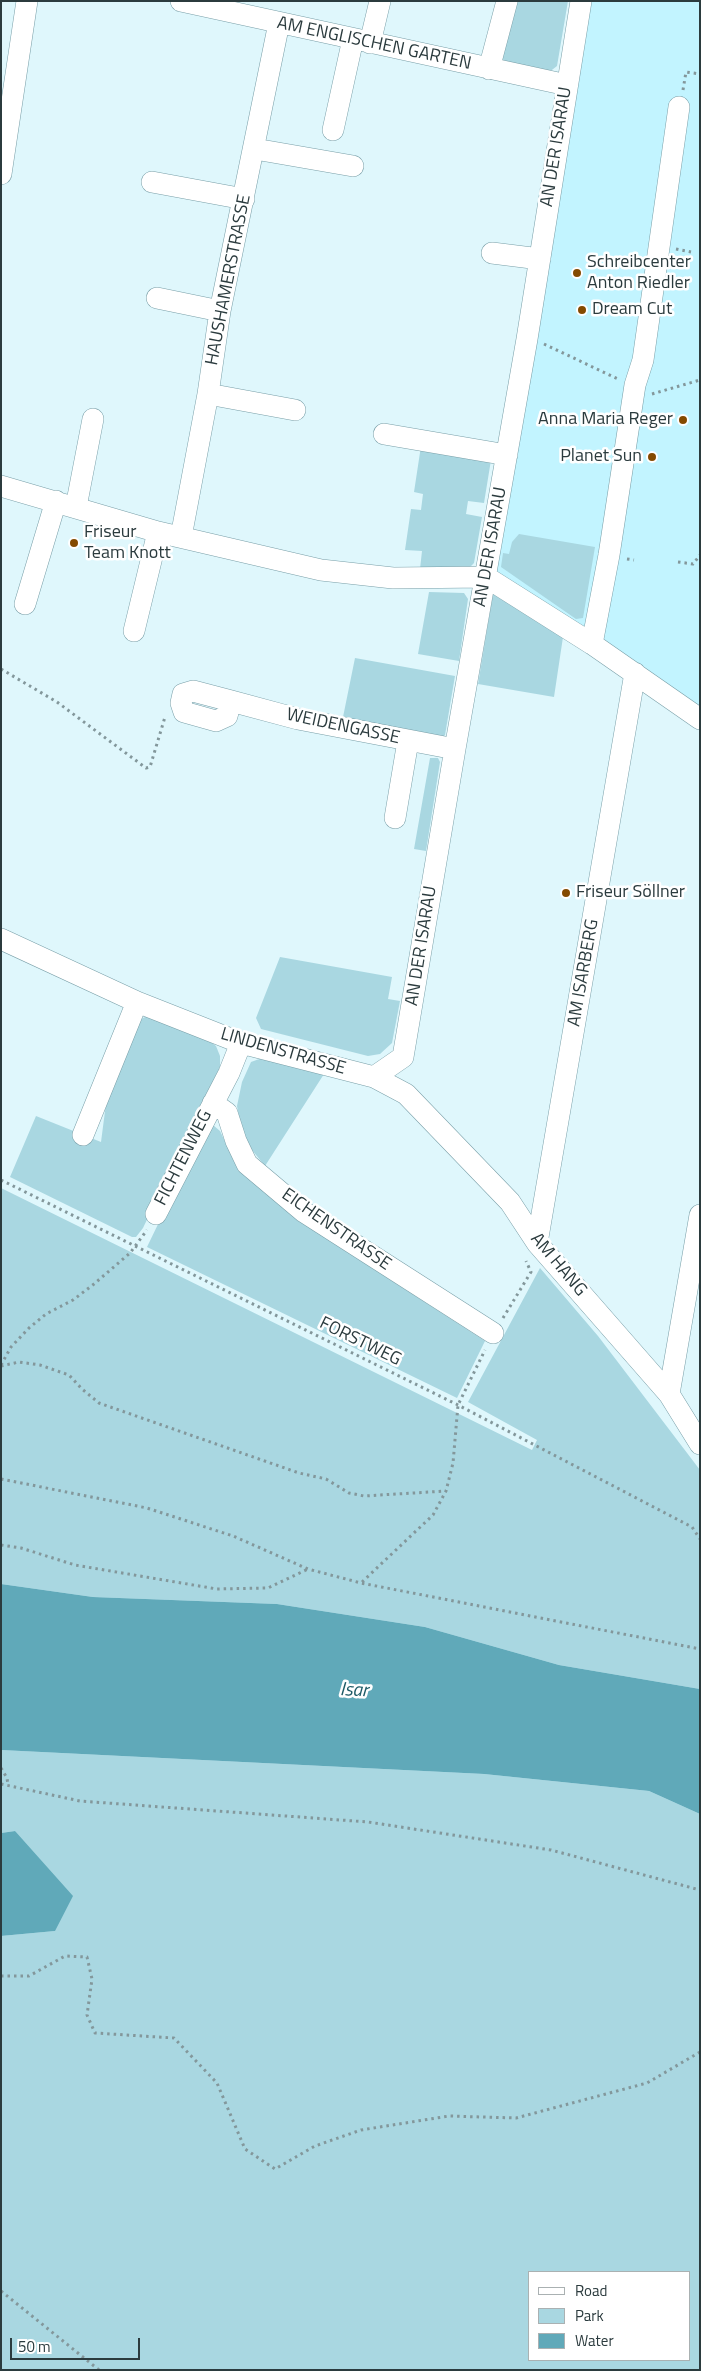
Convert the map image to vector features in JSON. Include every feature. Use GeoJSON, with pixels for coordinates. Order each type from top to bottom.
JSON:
{"type":"FeatureCollection","features":[{"type":"Feature","properties":{"kind":"street"},"geometry":{"type":"LineString","coordinates":[[1,173],[27,1]]}},
{"type":"Feature","properties":{"kind":"street","name":"AM ENGLISCHEN GARTEN"},"geometry":{"type":"LineString","coordinates":[[181,1],[567,85]]}},
{"type":"Feature","properties":{"kind":"street"},"geometry":{"type":"LineString","coordinates":[[333,130],[361,41],[380,1]]}},
{"type":"Feature","properties":{"kind":"street"},"geometry":{"type":"LineString","coordinates":[[490,69],[507,1]]}},
{"type":"Feature","properties":{"kind":"street","name":"AN DER ISARAU"},"geometry":{"type":"LineString","coordinates":[[403,1057],[527,339],[581,1]]}},
{"type":"Feature","properties":{"kind":"street","name":"HAUSHAMERSTRASSE"},"geometry":{"type":"LineString","coordinates":[[181,537],[208,394],[220,311],[255,149],[279,23]]}},
{"type":"Feature","properties":{"kind":"street"},"geometry":{"type":"LineString","coordinates":[[592,644],[609,555],[635,385],[642,360],[679,107]]}},
{"type":"Feature","properties":{"kind":"street"},"geometry":{"type":"LineString","coordinates":[[255,149],[353,166]]}},
{"type":"Feature","properties":{"kind":"street"},"geometry":{"type":"LineString","coordinates":[[152,182],[244,199]]}},
{"type":"Feature","properties":{"kind":"street"},"geometry":{"type":"LineString","coordinates":[[492,253],[540,259]]}},
{"type":"Feature","properties":{"kind":"street"},"geometry":{"type":"LineString","coordinates":[[157,298],[220,311]]}},
{"type":"Feature","properties":{"kind":"street"},"geometry":{"type":"LineString","coordinates":[[208,394],[295,410]]}},
{"type":"Feature","properties":{"kind":"street"},"geometry":{"type":"LineString","coordinates":[[26,604],[66,504],[93,419]]}},
{"type":"Feature","properties":{"kind":"street"},"geometry":{"type":"LineString","coordinates":[[384,434],[507,455]]}},
{"type":"Feature","properties":{"kind":"street"},"geometry":{"type":"LineString","coordinates":[[1,486],[158,532],[321,570],[393,578],[486,577],[592,644],[700,719]]}},
{"type":"Feature","properties":{"kind":"street"},"geometry":{"type":"LineString","coordinates":[[134,631],[158,532]]}},
{"type":"Feature","properties":{"kind":"street","name":"AM ISARBERG"},"geometry":{"type":"LineString","coordinates":[[537,1243],[635,673]]}},
{"type":"Feature","properties":{"kind":"street","name":"WEIDENGASSE"},"geometry":{"type":"LineString","coordinates":[[181,703],[183,694],[193,691],[298,719],[455,749]]}},
{"type":"Feature","properties":{"kind":"street"},"geometry":{"type":"LineString","coordinates":[[395,818],[408,741]]}},
{"type":"Feature","properties":{"kind":"street","name":"LINDENSTRASSE"},"geometry":{"type":"LineString","coordinates":[[1,938],[137,1002],[241,1043],[374,1077]]}},
{"type":"Feature","properties":{"kind":"street"},"geometry":{"type":"LineString","coordinates":[[83,1135],[137,1002]]}},
{"type":"Feature","properties":{"kind":"street"},"geometry":{"type":"LineString","coordinates":[[213,1103],[230,1072],[241,1043]]}},
{"type":"Feature","properties":{"kind":"street"},"geometry":{"type":"LineString","coordinates":[[374,1077],[403,1057],[406,1094]]}},
{"type":"Feature","properties":{"kind":"street","name":"AM HANG"},"geometry":{"type":"LineString","coordinates":[[374,1077],[406,1094],[510,1202],[537,1243],[668,1394],[700,1444]]}},
{"type":"Feature","properties":{"kind":"street","name":"FICHTENWEG"},"geometry":{"type":"LineString","coordinates":[[156,1214],[213,1103]]}},
{"type":"Feature","properties":{"kind":"street","name":"EICHENSTRASSE"},"geometry":{"type":"LineString","coordinates":[[213,1103],[227,1114],[236,1141],[247,1164],[304,1212],[493,1333]]}},
{"type":"Feature","properties":{"kind":"street"},"geometry":{"type":"LineString","coordinates":[[668,1394],[700,1215]]}},
{"type":"Feature","properties":{"kind":"path"},"geometry":{"type":"LineString","coordinates":[[679,107],[686,72],[700,74]]}},
{"type":"Feature","properties":{"kind":"path"},"geometry":{"type":"LineString","coordinates":[[527,339],[542,343],[635,385],[651,395],[700,380]]}},
{"type":"Feature","properties":{"kind":"path"},"geometry":{"type":"LineString","coordinates":[[678,562],[693,564],[700,555]]}},
{"type":"Feature","properties":{"kind":"path"},"geometry":{"type":"LineString","coordinates":[[1,669],[57,702],[146,768],[150,767],[166,714],[181,703]]}},
{"type":"Feature","properties":{"kind":"path","name":"FORSTWEG"},"geometry":{"type":"LineString","coordinates":[[1,1180],[458,1405],[692,1527],[700,1539]]}},
{"type":"Feature","properties":{"kind":"path"},"geometry":{"type":"LineString","coordinates":[[1,1366],[11,1347],[29,1328],[46,1314],[73,1300],[136,1247],[156,1214]]}},
{"type":"Feature","properties":{"kind":"path"},"geometry":{"type":"LineString","coordinates":[[362,1583],[433,1515],[446,1491],[453,1463],[458,1405],[493,1333],[531,1272]]}},
{"type":"Feature","properties":{"kind":"path"},"geometry":{"type":"LineString","coordinates":[[1,1366],[18,1362],[40,1365],[69,1375],[82,1390],[99,1403],[299,1473],[326,1479],[349,1493],[364,1496],[446,1491]]}},
{"type":"Feature","properties":{"kind":"path"},"geometry":{"type":"LineString","coordinates":[[1,1479],[147,1508],[233,1536],[308,1569],[362,1583],[700,1649]]}},
{"type":"Feature","properties":{"kind":"path"},"geometry":{"type":"LineString","coordinates":[[1,1545],[21,1548],[75,1565],[217,1589],[268,1588],[308,1569]]}},
{"type":"Feature","properties":{"kind":"path"},"geometry":{"type":"LineString","coordinates":[[1,1768],[7,1778],[8,1785]]}},
{"type":"Feature","properties":{"kind":"path"},"geometry":{"type":"LineString","coordinates":[[1,1784],[80,1801],[368,1822],[551,1850],[700,1890]]}},
{"type":"Feature","properties":{"kind":"path"},"geometry":{"type":"LineString","coordinates":[[1,1976],[29,1976],[65,1956],[87,1957],[92,1979],[87,2015],[95,2033],[174,2038],[217,2083],[245,2149],[275,2169],[315,2146],[361,2130],[449,2116],[516,2118],[647,2083],[700,2052]]}},
{"type":"Feature","properties":{"kind":"path"},"geometry":{"type":"LineString","coordinates":[[1,2291],[99,2370]]}},
{"type":"Feature","properties":{"kind":"shaded area"},"geometry":{"type":"Polygon","coordinates":[[[581,1],[700,1],[700,722],[486,577],[581,1]]]}},
{"type":"Feature","properties":{"kind":"green space"},"geometry":{"type":"Polygon","coordinates":[[[511,1],[568,1],[557,66],[548,73],[497,61],[511,1]]]}},
{"type":"Feature","properties":{"kind":"green space"},"geometry":{"type":"Polygon","coordinates":[[[421,446],[491,460],[484,503],[468,501],[466,514],[482,517],[474,563],[467,570],[420,569],[422,551],[405,550],[411,509],[421,510],[423,494],[414,492],[421,446]]]}},
{"type":"Feature","properties":{"kind":"green space"},"geometry":{"type":"Polygon","coordinates":[[[519,534],[595,547],[583,618],[576,619],[501,567],[503,553],[509,554],[512,542],[519,534]]]}},
{"type":"Feature","properties":{"kind":"green space"},"geometry":{"type":"Polygon","coordinates":[[[429,592],[464,593],[468,599],[459,661],[418,654],[429,592]]]}},
{"type":"Feature","properties":{"kind":"green space"},"geometry":{"type":"Polygon","coordinates":[[[493,594],[563,637],[554,697],[478,684],[493,594]]]}},
{"type":"Feature","properties":{"kind":"green space"},"geometry":{"type":"Polygon","coordinates":[[[355,658],[455,676],[445,735],[440,739],[342,722],[355,658]]]}},
{"type":"Feature","properties":{"kind":"green space"},"geometry":{"type":"Polygon","coordinates":[[[430,758],[438,758],[440,762],[426,851],[414,849],[430,758]]]}},
{"type":"Feature","properties":{"kind":"green space"},"geometry":{"type":"Polygon","coordinates":[[[280,957],[392,977],[388,999],[400,1001],[392,1043],[380,1054],[368,1056],[261,1029],[256,1018],[280,957]]]}},
{"type":"Feature","properties":{"kind":"green space"},"geometry":{"type":"Polygon","coordinates":[[[147,1016],[207,1039],[216,1046],[220,1056],[220,1067],[143,1228],[136,1237],[132,1237],[10,1177],[36,1116],[101,1142],[107,1096],[137,1021],[147,1016]]]}},
{"type":"Feature","properties":{"kind":"green space"},"geometry":{"type":"Polygon","coordinates":[[[262,1058],[324,1074],[265,1166],[243,1139],[237,1106],[242,1082],[251,1062],[262,1058]]]}},
{"type":"Feature","properties":{"kind":"green space"},"geometry":{"type":"Polygon","coordinates":[[[213,1125],[220,1131],[236,1164],[310,1228],[485,1341],[457,1398],[147,1247],[204,1129],[213,1125]]]}},
{"type":"Feature","properties":{"kind":"green space"},"geometry":{"type":"Polygon","coordinates":[[[1,1188],[532,1450],[537,1440],[468,1402],[540,1268],[598,1336],[700,1470],[700,1689],[559,1665],[425,1627],[277,1604],[93,1597],[1,1584],[1,1188]]]}},
{"type":"Feature","properties":{"kind":"green space"},"geometry":{"type":"Polygon","coordinates":[[[1,1750],[484,1774],[649,1791],[700,1814],[700,2370],[1,2370],[1,1936],[55,1931],[15,1831],[1,1833],[1,1750]]]}},
{"type":"Feature","properties":{"kind":"water","name":"Isar"},"geometry":{"type":"Polygon","coordinates":[[[1,1584],[93,1597],[277,1604],[425,1627],[559,1665],[700,1689],[700,1814],[649,1791],[484,1774],[1,1750],[1,1584]]]}},
{"type":"Feature","properties":{"kind":"water"},"geometry":{"type":"Polygon","coordinates":[[[15,1831],[73,1896],[55,1931],[1,1936],[1,1833],[15,1831]]]}},
{"type":"Feature","properties":{"kind":"place","name":"Schreibcenter Anton Riedler"},"geometry":{"type":"Point","coordinates":[577,273]}},
{"type":"Feature","properties":{"kind":"place","name":"Dream Cut"},"geometry":{"type":"Point","coordinates":[582,310]}},
{"type":"Feature","properties":{"kind":"place","name":"Anna Maria Reger"},"geometry":{"type":"Point","coordinates":[683,420]}},
{"type":"Feature","properties":{"kind":"place","name":"Planet Sun"},"geometry":{"type":"Point","coordinates":[652,457]}},
{"type":"Feature","properties":{"kind":"place","name":"Friseur Team Knott"},"geometry":{"type":"Point","coordinates":[74,543]}},
{"type":"Feature","properties":{"kind":"place","name":"Friseur Söllner"},"geometry":{"type":"Point","coordinates":[566,893]}}]}
